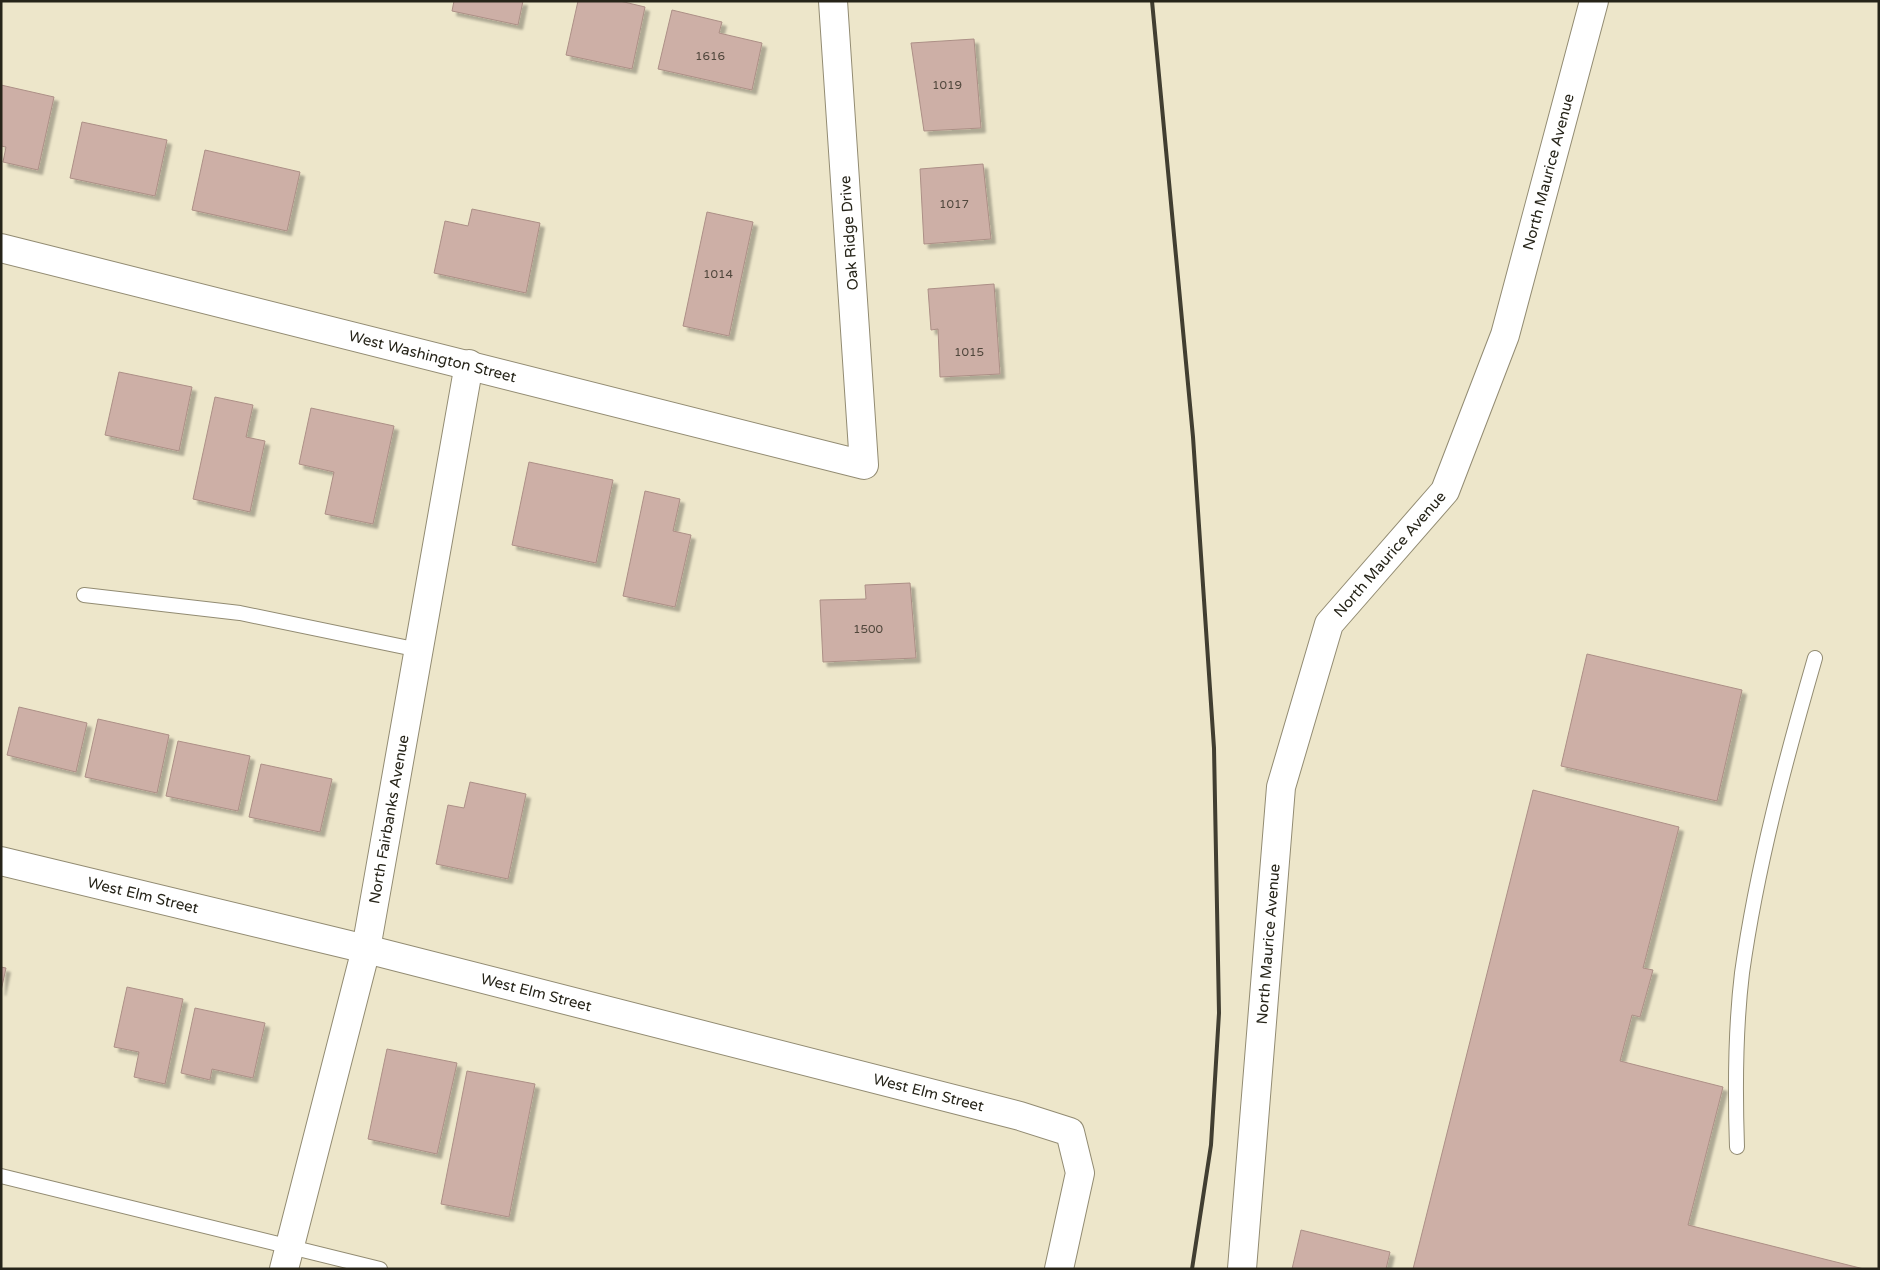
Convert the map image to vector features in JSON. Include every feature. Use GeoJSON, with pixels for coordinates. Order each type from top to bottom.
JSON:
{"type":"FeatureCollection","features":[{"type":"Feature","properties":{"kind":"street","name":"Oak Ridge Drive"},"geometry":{"type":"LineString","coordinates":[[833,1],[864,465]]}},
{"type":"Feature","properties":{"kind":"street","name":"North Maurice Avenue"},"geometry":{"type":"LineString","coordinates":[[1242,1269],[1281,787],[1330,624],[1445,491],[1505,335],[1594,1]]}},
{"type":"Feature","properties":{"kind":"street","name":"West Washington Street"},"geometry":{"type":"LineString","coordinates":[[1,248],[469,364],[864,465]]}},
{"type":"Feature","properties":{"kind":"street","name":"North Fairbanks Avenue"},"geometry":{"type":"LineString","coordinates":[[287,1257],[366,949],[469,364]]}},
{"type":"Feature","properties":{"kind":"street","name":"West Elm Street"},"geometry":{"type":"LineString","coordinates":[[1,862],[366,949],[1020,1116],[1070,1132],[1080,1173],[1059,1269]]}},
{"type":"Feature","properties":{"kind":"lane"},"geometry":{"type":"LineString","coordinates":[[84,595],[240,614],[419,650]]}},
{"type":"Feature","properties":{"kind":"lane"},"geometry":{"type":"LineString","coordinates":[[1737,1147],[1734,1073],[1742,974],[1762,862],[1789,747],[1815,658]]}},
{"type":"Feature","properties":{"kind":"lane"},"geometry":{"type":"LineString","coordinates":[[1,1176],[287,1257],[380,1269]]}},
{"type":"Feature","properties":{"kind":"building"},"geometry":{"type":"Polygon","coordinates":[[[454,1],[523,1],[518,25],[452,11],[454,1]]]}},
{"type":"Feature","properties":{"kind":"building"},"geometry":{"type":"Polygon","coordinates":[[[578,1],[620,1],[645,7],[632,69],[566,55],[578,1]]]}},
{"type":"Feature","properties":{"kind":"building"},"geometry":{"type":"Polygon","coordinates":[[[672,10],[722,22],[719,33],[762,43],[752,90],[658,69],[672,10]]]}},
{"type":"Feature","properties":{"kind":"building"},"geometry":{"type":"Polygon","coordinates":[[[974,39],[981,128],[924,131],[911,43],[974,39]]]}},
{"type":"Feature","properties":{"kind":"building"},"geometry":{"type":"Polygon","coordinates":[[[1,85],[54,97],[38,170],[3,162],[6,147],[1,146],[1,85]]]}},
{"type":"Feature","properties":{"kind":"building"},"geometry":{"type":"Polygon","coordinates":[[[82,122],[167,140],[155,196],[70,178],[82,122]]]}},
{"type":"Feature","properties":{"kind":"building"},"geometry":{"type":"Polygon","coordinates":[[[205,150],[300,172],[287,231],[192,210],[205,150]]]}},
{"type":"Feature","properties":{"kind":"building"},"geometry":{"type":"Polygon","coordinates":[[[983,164],[991,239],[924,244],[920,169],[983,164]]]}},
{"type":"Feature","properties":{"kind":"building"},"geometry":{"type":"Polygon","coordinates":[[[472,209],[540,223],[526,293],[434,273],[445,221],[468,226],[472,209]]]}},
{"type":"Feature","properties":{"kind":"building"},"geometry":{"type":"Polygon","coordinates":[[[707,212],[753,222],[729,336],[683,326],[707,212]]]}},
{"type":"Feature","properties":{"kind":"building"},"geometry":{"type":"Polygon","coordinates":[[[994,284],[1000,374],[940,377],[938,329],[931,330],[928,289],[994,284]]]}},
{"type":"Feature","properties":{"kind":"building"},"geometry":{"type":"Polygon","coordinates":[[[119,372],[192,387],[179,451],[105,435],[119,372]]]}},
{"type":"Feature","properties":{"kind":"building"},"geometry":{"type":"Polygon","coordinates":[[[215,397],[253,405],[246,437],[265,441],[250,512],[193,499],[215,397]]]}},
{"type":"Feature","properties":{"kind":"building"},"geometry":{"type":"Polygon","coordinates":[[[311,408],[394,426],[373,524],[325,514],[334,472],[299,464],[311,408]]]}},
{"type":"Feature","properties":{"kind":"building"},"geometry":{"type":"Polygon","coordinates":[[[529,462],[613,480],[596,563],[512,545],[529,462]]]}},
{"type":"Feature","properties":{"kind":"building"},"geometry":{"type":"Polygon","coordinates":[[[645,491],[680,499],[673,531],[691,535],[675,607],[623,596],[645,491]]]}},
{"type":"Feature","properties":{"kind":"building"},"geometry":{"type":"Polygon","coordinates":[[[910,583],[916,658],[823,662],[820,600],[866,599],[865,585],[910,583]]]}},
{"type":"Feature","properties":{"kind":"building"},"geometry":{"type":"Polygon","coordinates":[[[1587,654],[1742,690],[1717,801],[1561,766],[1587,654]]]}},
{"type":"Feature","properties":{"kind":"building"},"geometry":{"type":"Polygon","coordinates":[[[19,707],[87,723],[76,772],[7,755],[19,707]]]}},
{"type":"Feature","properties":{"kind":"building"},"geometry":{"type":"Polygon","coordinates":[[[98,719],[169,735],[157,793],[85,777],[98,719]]]}},
{"type":"Feature","properties":{"kind":"building"},"geometry":{"type":"Polygon","coordinates":[[[178,741],[250,756],[238,811],[166,796],[178,741]]]}},
{"type":"Feature","properties":{"kind":"building"},"geometry":{"type":"Polygon","coordinates":[[[261,764],[332,779],[320,832],[249,817],[261,764]]]}},
{"type":"Feature","properties":{"kind":"building"},"geometry":{"type":"Polygon","coordinates":[[[470,782],[526,794],[508,879],[436,864],[448,805],[464,808],[470,782]]]}},
{"type":"Feature","properties":{"kind":"building"},"geometry":{"type":"Polygon","coordinates":[[[1533,790],[1679,827],[1643,968],[1653,970],[1640,1017],[1632,1015],[1620,1061],[1723,1087],[1688,1225],[1864,1269],[1413,1269],[1533,790]]]}},
{"type":"Feature","properties":{"kind":"building"},"geometry":{"type":"Polygon","coordinates":[[[1,967],[6,968],[1,991],[1,967]]]}},
{"type":"Feature","properties":{"kind":"building"},"geometry":{"type":"Polygon","coordinates":[[[127,987],[183,999],[165,1084],[134,1077],[139,1052],[114,1047],[127,987]]]}},
{"type":"Feature","properties":{"kind":"building"},"geometry":{"type":"Polygon","coordinates":[[[195,1008],[265,1023],[253,1078],[212,1069],[210,1080],[181,1073],[195,1008]]]}},
{"type":"Feature","properties":{"kind":"building"},"geometry":{"type":"Polygon","coordinates":[[[387,1049],[457,1063],[437,1154],[368,1139],[387,1049]]]}},
{"type":"Feature","properties":{"kind":"building"},"geometry":{"type":"Polygon","coordinates":[[[467,1071],[535,1084],[509,1217],[441,1204],[467,1071]]]}},
{"type":"Feature","properties":{"kind":"building"},"geometry":{"type":"Polygon","coordinates":[[[1301,1230],[1390,1252],[1386,1269],[1292,1269],[1301,1230]]]}},
{"type":"Feature","properties":{"kind":"railway"},"geometry":{"type":"LineString","coordinates":[[1152,1],[1193,437],[1214,748],[1219,1013],[1211,1145],[1192,1269]]}}]}
